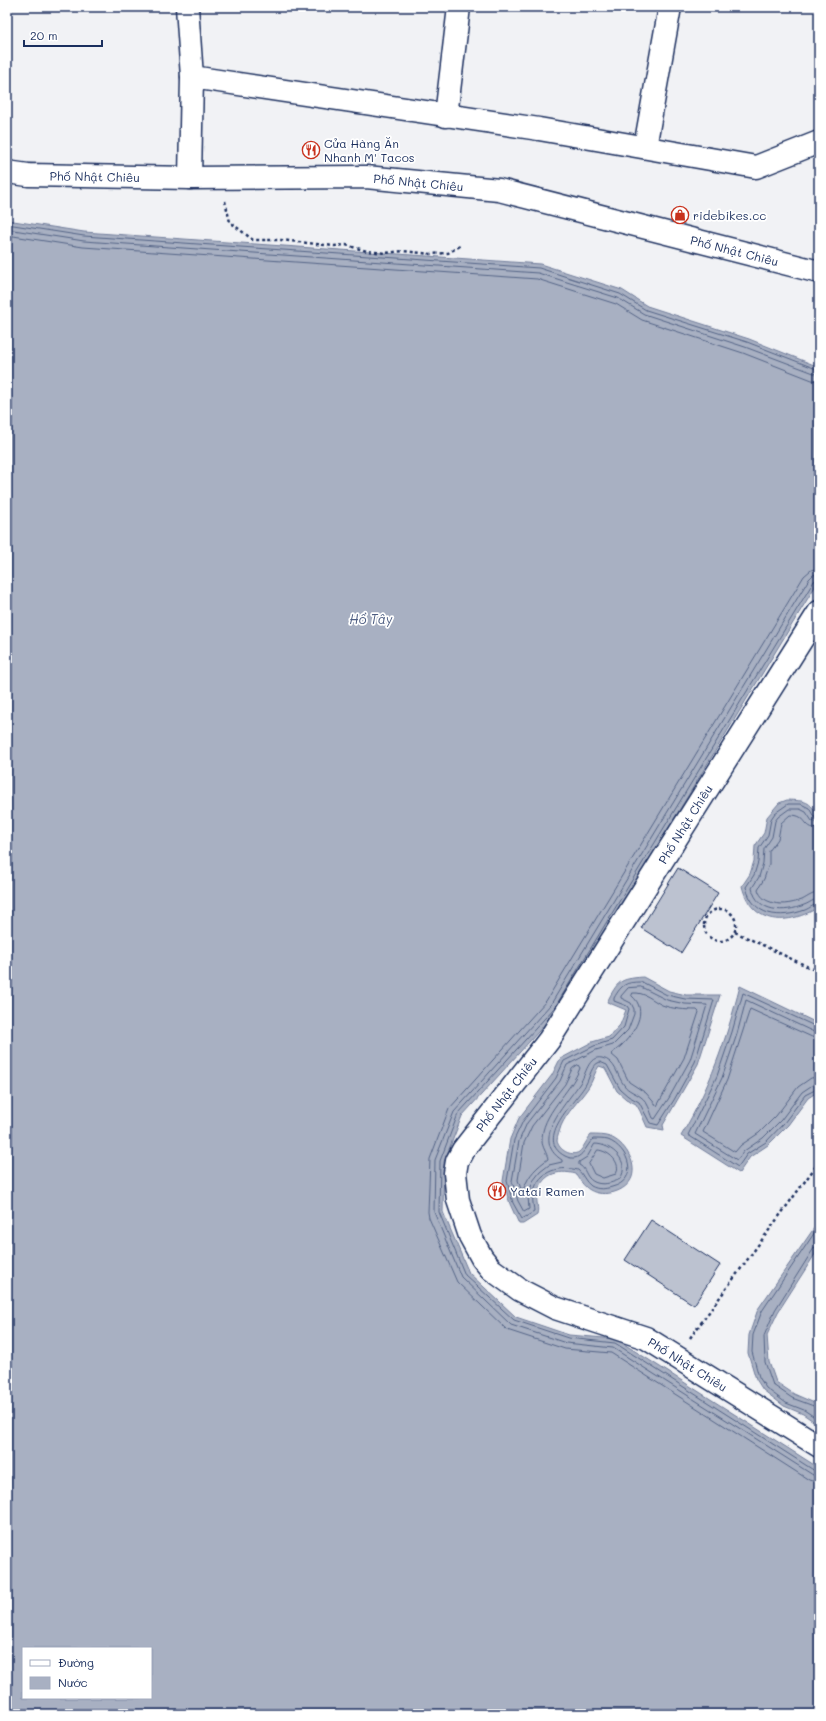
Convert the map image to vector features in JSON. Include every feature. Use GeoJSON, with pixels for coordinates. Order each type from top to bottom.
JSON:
{"type":"FeatureCollection","features":[{"type":"Feature","properties":{"kind":"street"},"geometry":{"type":"LineString","coordinates":[[187,7],[192,77],[190,178]]}},
{"type":"Feature","properties":{"kind":"street"},"geometry":{"type":"LineString","coordinates":[[446,116],[459,7]]}},
{"type":"Feature","properties":{"kind":"street"},"geometry":{"type":"LineString","coordinates":[[645,147],[670,7]]}},
{"type":"Feature","properties":{"kind":"street"},"geometry":{"type":"LineString","coordinates":[[192,77],[645,147],[756,166],[819,142]]}},
{"type":"Feature","properties":{"kind":"street","name":"Phố Nhật Chiêu"},"geometry":{"type":"LineString","coordinates":[[7,172],[28,175],[190,178],[366,177],[499,190],[819,272]]}},
{"type":"Feature","properties":{"kind":"street","name":"Phố Nhật Chiêu"},"geometry":{"type":"LineString","coordinates":[[819,612],[549,1040],[463,1150],[455,1173],[458,1200],[470,1236],[482,1258],[491,1269],[520,1290],[555,1308],[646,1338],[819,1446]]}},
{"type":"Feature","properties":{"kind":"path"},"geometry":{"type":"LineString","coordinates":[[219,178],[230,222],[253,240],[281,240],[334,246],[346,245],[367,251],[385,253],[403,251],[431,254],[448,253],[460,246]]}},
{"type":"Feature","properties":{"kind":"path"},"geometry":{"type":"LineString","coordinates":[[722,908],[730,911],[735,919],[735,932],[733,936],[726,940],[718,941],[711,938],[706,932],[704,924],[707,916],[713,910],[722,908]]}},
{"type":"Feature","properties":{"kind":"path"},"geometry":{"type":"LineString","coordinates":[[735,932],[819,972]]}},
{"type":"Feature","properties":{"kind":"path"},"geometry":{"type":"LineString","coordinates":[[677,1358],[695,1330],[819,1162]]}},
{"type":"Feature","properties":{"kind":"water","name":"Hồ Tây"},"geometry":{"type":"Polygon","coordinates":[[[7,220],[84,232],[540,264],[622,290],[647,306],[749,339],[819,367],[819,580],[558,1010],[462,1116],[444,1162],[443,1212],[469,1273],[516,1317],[569,1335],[616,1339],[819,1468],[819,1714],[7,1714],[7,220]]]}},
{"type":"Feature","properties":{"kind":"water"},"geometry":{"type":"Polygon","coordinates":[[[787,800],[806,802],[812,807],[819,817],[819,907],[795,917],[773,919],[754,909],[747,899],[742,886],[750,874],[754,861],[755,846],[764,833],[767,817],[779,803],[787,800]]]}},
{"type":"Feature","properties":{"kind":"water"},"geometry":{"type":"Polygon","coordinates":[[[643,977],[669,991],[686,995],[720,995],[698,1064],[663,1125],[664,1130],[647,1127],[636,1104],[626,1099],[617,1091],[605,1068],[599,1066],[588,1088],[570,1111],[561,1126],[557,1141],[563,1150],[572,1154],[580,1151],[591,1135],[603,1135],[610,1137],[620,1143],[628,1153],[633,1165],[632,1177],[620,1190],[601,1193],[590,1190],[582,1183],[576,1174],[562,1172],[551,1175],[546,1178],[539,1189],[537,1196],[537,1215],[523,1224],[519,1224],[510,1204],[503,1181],[510,1139],[519,1118],[552,1075],[560,1059],[592,1042],[609,1037],[620,1025],[626,1010],[607,1002],[620,982],[643,977]]]}},
{"type":"Feature","properties":{"kind":"water"},"geometry":{"type":"Polygon","coordinates":[[[740,986],[819,1024],[819,1091],[808,1098],[788,1125],[768,1145],[750,1157],[739,1173],[681,1136],[709,1082],[723,1045],[740,986]]]}},
{"type":"Feature","properties":{"kind":"water"},"geometry":{"type":"Polygon","coordinates":[[[819,1221],[819,1248],[778,1312],[767,1335],[769,1362],[776,1382],[794,1394],[819,1405],[819,1425],[803,1414],[784,1406],[763,1390],[756,1379],[748,1353],[749,1335],[758,1309],[819,1221]]]}},
{"type":"Feature","properties":{"kind":"building"},"geometry":{"type":"Polygon","coordinates":[[[678,868],[718,893],[681,953],[641,928],[678,868]]]}},
{"type":"Feature","properties":{"kind":"building"},"geometry":{"type":"Polygon","coordinates":[[[651,1220],[720,1265],[694,1305],[625,1260],[651,1220]]]}},
{"type":"Feature","properties":{"kind":"place","name":"Cửa Hàng Ăn Nhanh M' Tacos"},"geometry":{"type":"Point","coordinates":[311,150]}},
{"type":"Feature","properties":{"kind":"place","name":"ridebikes.cc"},"geometry":{"type":"Point","coordinates":[680,215]}},
{"type":"Feature","properties":{"kind":"place","name":"Yatai Ramen"},"geometry":{"type":"Point","coordinates":[497,1191]}}]}
